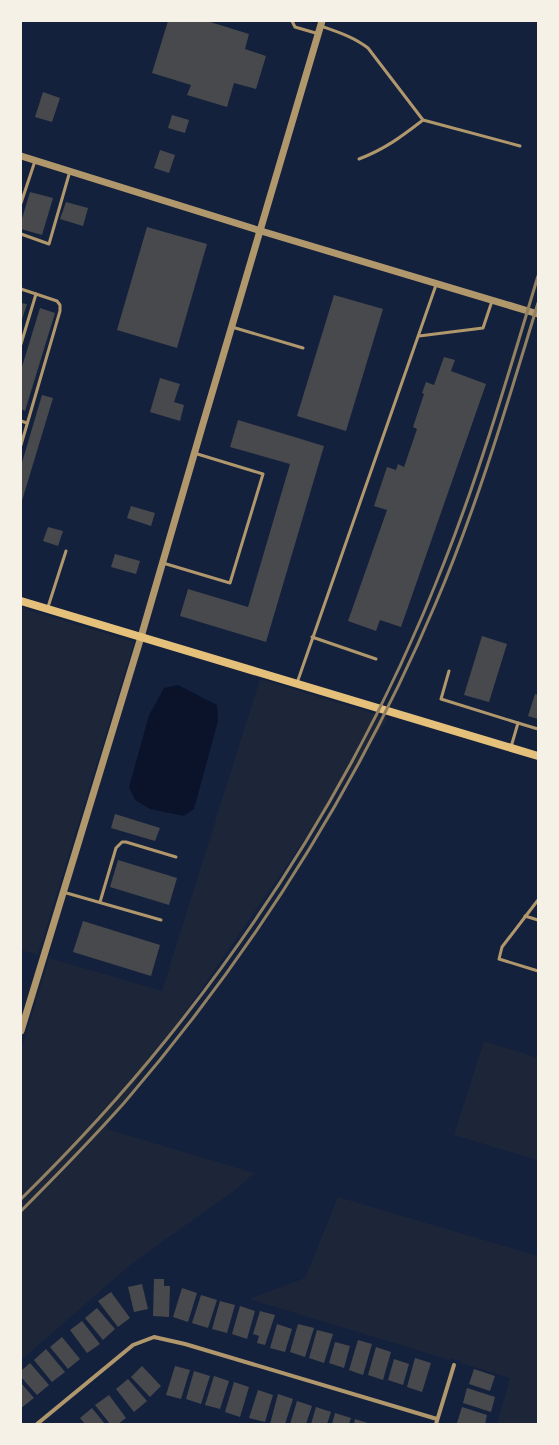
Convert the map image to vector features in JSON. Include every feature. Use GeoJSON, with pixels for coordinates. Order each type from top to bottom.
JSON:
{"type":"FeatureCollection","features":[{"type":"Feature","properties":{"kind":"main road"},"geometry":{"type":"LineString","coordinates":[[21,601],[538,756]]}},
{"type":"Feature","properties":{"kind":"street"},"geometry":{"type":"LineString","coordinates":[[21,1032],[141,637],[320,27]]}},
{"type":"Feature","properties":{"kind":"street"},"geometry":{"type":"LineString","coordinates":[[21,156],[261,231],[538,314]]}},
{"type":"Feature","properties":{"kind":"street"},"geometry":{"type":"LineString","coordinates":[[37,1424],[133,1345],[154,1337],[193,1346],[436,1422],[454,1366]]}},
{"type":"Feature","properties":{"kind":"lane"},"geometry":{"type":"LineString","coordinates":[[292,21],[295,26],[320,27],[349,36],[368,48],[423,120],[520,146]]}},
{"type":"Feature","properties":{"kind":"lane"},"geometry":{"type":"LineString","coordinates":[[359,159],[379,151],[423,120]]}},
{"type":"Feature","properties":{"kind":"lane"},"geometry":{"type":"LineString","coordinates":[[21,203],[35,161]]}},
{"type":"Feature","properties":{"kind":"lane"},"geometry":{"type":"LineString","coordinates":[[21,234],[49,244],[70,171]]}},
{"type":"Feature","properties":{"kind":"lane"},"geometry":{"type":"LineString","coordinates":[[296,684],[437,283]]}},
{"type":"Feature","properties":{"kind":"lane"},"geometry":{"type":"LineString","coordinates":[[21,289],[57,301],[60,305],[60,311],[21,444]]}},
{"type":"Feature","properties":{"kind":"lane"},"geometry":{"type":"LineString","coordinates":[[21,344],[36,294]]}},
{"type":"Feature","properties":{"kind":"lane"},"geometry":{"type":"LineString","coordinates":[[419,336],[483,328],[492,300]]}},
{"type":"Feature","properties":{"kind":"lane"},"geometry":{"type":"LineString","coordinates":[[232,327],[303,348]]}},
{"type":"Feature","properties":{"kind":"lane"},"geometry":{"type":"LineString","coordinates":[[21,421],[27,423]]}},
{"type":"Feature","properties":{"kind":"lane"},"geometry":{"type":"LineString","coordinates":[[163,563],[230,582],[263,474],[194,453]]}},
{"type":"Feature","properties":{"kind":"lane"},"geometry":{"type":"LineString","coordinates":[[48,609],[66,551]]}},
{"type":"Feature","properties":{"kind":"lane"},"geometry":{"type":"LineString","coordinates":[[312,637],[376,659]]}},
{"type":"Feature","properties":{"kind":"lane"},"geometry":{"type":"LineString","coordinates":[[449,671],[441,699],[538,729]]}},
{"type":"Feature","properties":{"kind":"lane"},"geometry":{"type":"LineString","coordinates":[[511,747],[518,723]]}},
{"type":"Feature","properties":{"kind":"lane"},"geometry":{"type":"LineString","coordinates":[[100,902],[116,848],[122,842],[176,857]]}},
{"type":"Feature","properties":{"kind":"lane"},"geometry":{"type":"LineString","coordinates":[[63,892],[161,920]]}},
{"type":"Feature","properties":{"kind":"lane"},"geometry":{"type":"LineString","coordinates":[[538,900],[502,947],[500,959],[538,971]]}},
{"type":"Feature","properties":{"kind":"lane"},"geometry":{"type":"LineString","coordinates":[[525,916],[538,920]]}},
{"type":"Feature","properties":{"kind":"shaded area"},"geometry":{"type":"Polygon","coordinates":[[[22,608],[134,642],[38,955],[21,950],[22,608]]]}},
{"type":"Feature","properties":{"kind":"shaded area"},"geometry":{"type":"Polygon","coordinates":[[[260,679],[388,719],[107,1125],[107,1129],[110,1130],[254,1173],[235,1190],[135,1261],[21,1360],[21,1051],[49,958],[162,991],[260,679]]]}},
{"type":"Feature","properties":{"kind":"shaded area"},"geometry":{"type":"Polygon","coordinates":[[[178,685],[217,705],[218,721],[194,809],[184,816],[150,809],[135,800],[129,787],[149,715],[164,688],[178,685]]]}},
{"type":"Feature","properties":{"kind":"shaded area"},"geometry":{"type":"Polygon","coordinates":[[[484,1041],[538,1058],[538,1160],[454,1135],[484,1041]]]}},
{"type":"Feature","properties":{"kind":"shaded area"},"geometry":{"type":"Polygon","coordinates":[[[338,1197],[538,1256],[538,1424],[497,1424],[510,1378],[461,1363],[461,1361],[451,1358],[450,1360],[249,1299],[305,1278],[338,1197]]]}},
{"type":"Feature","properties":{"kind":"building"},"geometry":{"type":"Polygon","coordinates":[[[168,21],[207,21],[249,34],[245,49],[266,56],[256,89],[234,83],[227,107],[187,95],[191,85],[152,73],[168,21]]]}},
{"type":"Feature","properties":{"kind":"building"},"geometry":{"type":"Polygon","coordinates":[[[43,92],[60,98],[52,122],[35,117],[43,92]]]}},
{"type":"Feature","properties":{"kind":"building"},"geometry":{"type":"Polygon","coordinates":[[[172,115],[189,120],[185,133],[168,128],[172,115]]]}},
{"type":"Feature","properties":{"kind":"building"},"geometry":{"type":"Polygon","coordinates":[[[160,150],[175,155],[169,173],[154,168],[160,150]]]}},
{"type":"Feature","properties":{"kind":"building"},"geometry":{"type":"Polygon","coordinates":[[[30,192],[53,198],[42,235],[21,229],[21,222],[30,192]]]}},
{"type":"Feature","properties":{"kind":"building"},"geometry":{"type":"Polygon","coordinates":[[[66,202],[88,208],[83,226],[60,219],[66,202]]]}},
{"type":"Feature","properties":{"kind":"building"},"geometry":{"type":"Polygon","coordinates":[[[147,227],[207,244],[177,348],[117,330],[147,227]]]}},
{"type":"Feature","properties":{"kind":"building"},"geometry":{"type":"Polygon","coordinates":[[[334,295],[383,309],[346,431],[297,416],[334,295]]]}},
{"type":"Feature","properties":{"kind":"building"},"geometry":{"type":"Polygon","coordinates":[[[21,303],[27,304],[21,322],[21,303]]]}},
{"type":"Feature","properties":{"kind":"building"},"geometry":{"type":"Polygon","coordinates":[[[40,308],[55,313],[25,411],[21,409],[21,370],[40,308]]]}},
{"type":"Feature","properties":{"kind":"building"},"geometry":{"type":"Polygon","coordinates":[[[444,357],[455,360],[451,371],[486,384],[401,627],[380,620],[376,631],[348,621],[387,510],[374,506],[387,467],[396,470],[398,464],[404,467],[417,429],[413,427],[424,394],[422,393],[426,382],[434,385],[444,357]]]}},
{"type":"Feature","properties":{"kind":"building"},"geometry":{"type":"Polygon","coordinates":[[[160,378],[180,384],[174,402],[184,405],[180,421],[150,412],[160,378]]]}},
{"type":"Feature","properties":{"kind":"building"},"geometry":{"type":"Polygon","coordinates":[[[42,395],[53,398],[21,504],[21,466],[42,395]]]}},
{"type":"Feature","properties":{"kind":"building"},"geometry":{"type":"Polygon","coordinates":[[[238,420],[324,446],[266,642],[180,616],[188,589],[248,607],[290,464],[230,447],[238,420]]]}},
{"type":"Feature","properties":{"kind":"building"},"geometry":{"type":"Polygon","coordinates":[[[131,506],[155,513],[151,526],[127,518],[131,506]]]}},
{"type":"Feature","properties":{"kind":"building"},"geometry":{"type":"Polygon","coordinates":[[[48,527],[63,531],[58,546],[43,541],[48,527]]]}},
{"type":"Feature","properties":{"kind":"building"},"geometry":{"type":"Polygon","coordinates":[[[115,554],[140,561],[136,574],[111,567],[115,554]]]}},
{"type":"Feature","properties":{"kind":"building"},"geometry":{"type":"Polygon","coordinates":[[[482,636],[507,644],[489,702],[464,695],[482,636]]]}},
{"type":"Feature","properties":{"kind":"building"},"geometry":{"type":"Polygon","coordinates":[[[535,694],[538,695],[538,719],[528,716],[535,694]]]}},
{"type":"Feature","properties":{"kind":"building"},"geometry":{"type":"Polygon","coordinates":[[[115,814],[160,828],[155,841],[111,828],[115,814]]]}},
{"type":"Feature","properties":{"kind":"building"},"geometry":{"type":"Polygon","coordinates":[[[118,860],[177,878],[169,905],[110,887],[118,860]]]}},
{"type":"Feature","properties":{"kind":"building"},"geometry":{"type":"Polygon","coordinates":[[[83,921],[160,945],[151,976],[73,952],[83,921]]]}},
{"type":"Feature","properties":{"kind":"building"},"geometry":{"type":"Polygon","coordinates":[[[154,1279],[164,1279],[164,1286],[170,1286],[169,1317],[153,1316],[154,1279]]]}},
{"type":"Feature","properties":{"kind":"building"},"geometry":{"type":"Polygon","coordinates":[[[142,1284],[148,1309],[134,1312],[128,1287],[142,1284]]]}},
{"type":"Feature","properties":{"kind":"building"},"geometry":{"type":"Polygon","coordinates":[[[182,1288],[197,1293],[188,1322],[173,1317],[182,1288]]]}},
{"type":"Feature","properties":{"kind":"building"},"geometry":{"type":"Polygon","coordinates":[[[111,1292],[130,1318],[118,1327],[98,1301],[111,1292]]]}},
{"type":"Feature","properties":{"kind":"building"},"geometry":{"type":"Polygon","coordinates":[[[201,1295],[217,1300],[208,1328],[192,1323],[201,1295]]]}},
{"type":"Feature","properties":{"kind":"building"},"geometry":{"type":"Polygon","coordinates":[[[220,1301],[235,1305],[227,1333],[212,1329],[220,1301]]]}},
{"type":"Feature","properties":{"kind":"building"},"geometry":{"type":"Polygon","coordinates":[[[240,1306],[255,1311],[247,1339],[232,1334],[240,1306]]]}},
{"type":"Feature","properties":{"kind":"building"},"geometry":{"type":"Polygon","coordinates":[[[97,1308],[115,1329],[103,1340],[85,1318],[97,1308]]]}},
{"type":"Feature","properties":{"kind":"building"},"geometry":{"type":"Polygon","coordinates":[[[260,1311],[275,1315],[265,1345],[257,1343],[259,1336],[253,1334],[260,1311]]]}},
{"type":"Feature","properties":{"kind":"building"},"geometry":{"type":"Polygon","coordinates":[[[82,1321],[100,1344],[87,1353],[70,1330],[82,1321]]]}},
{"type":"Feature","properties":{"kind":"building"},"geometry":{"type":"Polygon","coordinates":[[[277,1324],[292,1329],[285,1352],[270,1348],[277,1324]]]}},
{"type":"Feature","properties":{"kind":"building"},"geometry":{"type":"Polygon","coordinates":[[[298,1324],[314,1328],[305,1357],[290,1352],[298,1324]]]}},
{"type":"Feature","properties":{"kind":"building"},"geometry":{"type":"Polygon","coordinates":[[[317,1330],[333,1334],[324,1363],[309,1358],[317,1330]]]}},
{"type":"Feature","properties":{"kind":"building"},"geometry":{"type":"Polygon","coordinates":[[[62,1337],[80,1359],[68,1369],[50,1347],[62,1337]]]}},
{"type":"Feature","properties":{"kind":"building"},"geometry":{"type":"Polygon","coordinates":[[[358,1340],[372,1344],[363,1375],[349,1370],[358,1340]]]}},
{"type":"Feature","properties":{"kind":"building"},"geometry":{"type":"Polygon","coordinates":[[[335,1342],[350,1346],[344,1368],[329,1363],[335,1342]]]}},
{"type":"Feature","properties":{"kind":"building"},"geometry":{"type":"Polygon","coordinates":[[[376,1347],[391,1352],[383,1380],[368,1375],[376,1347]]]}},
{"type":"Feature","properties":{"kind":"building"},"geometry":{"type":"Polygon","coordinates":[[[46,1349],[65,1372],[52,1382],[34,1360],[46,1349]]]}},
{"type":"Feature","properties":{"kind":"building"},"geometry":{"type":"Polygon","coordinates":[[[415,1358],[431,1363],[422,1392],[407,1387],[415,1358]]]}},
{"type":"Feature","properties":{"kind":"building"},"geometry":{"type":"Polygon","coordinates":[[[394,1359],[409,1364],[403,1385],[388,1380],[394,1359]]]}},
{"type":"Feature","properties":{"kind":"building"},"geometry":{"type":"Polygon","coordinates":[[[30,1363],[49,1385],[37,1395],[21,1377],[21,1371],[30,1363]]]}},
{"type":"Feature","properties":{"kind":"building"},"geometry":{"type":"Polygon","coordinates":[[[142,1366],[161,1386],[150,1397],[131,1377],[142,1366]]]}},
{"type":"Feature","properties":{"kind":"building"},"geometry":{"type":"Polygon","coordinates":[[[175,1366],[190,1370],[181,1399],[166,1395],[175,1366]]]}},
{"type":"Feature","properties":{"kind":"building"},"geometry":{"type":"Polygon","coordinates":[[[474,1369],[495,1376],[490,1391],[469,1384],[474,1369]]]}},
{"type":"Feature","properties":{"kind":"building"},"geometry":{"type":"Polygon","coordinates":[[[194,1371],[210,1376],[201,1404],[186,1399],[194,1371]]]}},
{"type":"Feature","properties":{"kind":"building"},"geometry":{"type":"Polygon","coordinates":[[[214,1376],[229,1381],[220,1409],[205,1405],[214,1376]]]}},
{"type":"Feature","properties":{"kind":"building"},"geometry":{"type":"Polygon","coordinates":[[[128,1379],[147,1401],[134,1412],[116,1389],[128,1379]]]}},
{"type":"Feature","properties":{"kind":"building"},"geometry":{"type":"Polygon","coordinates":[[[234,1382],[249,1387],[240,1417],[225,1412],[234,1382]]]}},
{"type":"Feature","properties":{"kind":"building"},"geometry":{"type":"Polygon","coordinates":[[[21,1383],[34,1398],[21,1408],[21,1383]]]}},
{"type":"Feature","properties":{"kind":"building"},"geometry":{"type":"Polygon","coordinates":[[[467,1388],[495,1397],[491,1412],[463,1403],[467,1388]]]}},
{"type":"Feature","properties":{"kind":"building"},"geometry":{"type":"Polygon","coordinates":[[[258,1390],[273,1395],[265,1422],[249,1418],[258,1390]]]}},
{"type":"Feature","properties":{"kind":"building"},"geometry":{"type":"Polygon","coordinates":[[[278,1394],[293,1399],[285,1424],[270,1424],[278,1394]]]}},
{"type":"Feature","properties":{"kind":"building"},"geometry":{"type":"Polygon","coordinates":[[[109,1395],[126,1418],[118,1424],[110,1424],[95,1405],[109,1395]]]}},
{"type":"Feature","properties":{"kind":"building"},"geometry":{"type":"Polygon","coordinates":[[[297,1401],[312,1406],[306,1424],[290,1424],[297,1401]]]}},
{"type":"Feature","properties":{"kind":"building"},"geometry":{"type":"Polygon","coordinates":[[[316,1407],[331,1412],[327,1424],[311,1424],[316,1407]]]}},
{"type":"Feature","properties":{"kind":"building"},"geometry":{"type":"Polygon","coordinates":[[[462,1407],[487,1415],[485,1424],[457,1423],[462,1407]]]}},
{"type":"Feature","properties":{"kind":"building"},"geometry":{"type":"Polygon","coordinates":[[[92,1408],[105,1424],[85,1424],[80,1418],[92,1408]]]}},
{"type":"Feature","properties":{"kind":"building"},"geometry":{"type":"Polygon","coordinates":[[[335,1413],[351,1418],[349,1424],[332,1424],[335,1413]]]}},
{"type":"Feature","properties":{"kind":"building"},"geometry":{"type":"Polygon","coordinates":[[[355,1419],[371,1424],[354,1424],[355,1419]]]}},
{"type":"Feature","properties":{"kind":"railway"},"geometry":{"type":"LineString","coordinates":[[21,1199],[96,1122],[166,1040],[209,985],[249,929],[287,871],[357,752],[389,690],[418,627],[444,563],[482,456],[538,276]]}},
{"type":"Feature","properties":{"kind":"railway"},"geometry":{"type":"LineString","coordinates":[[21,1211],[112,1117],[171,1046],[216,988],[299,866],[337,803],[405,672],[450,568],[491,456],[538,303]]}}]}
